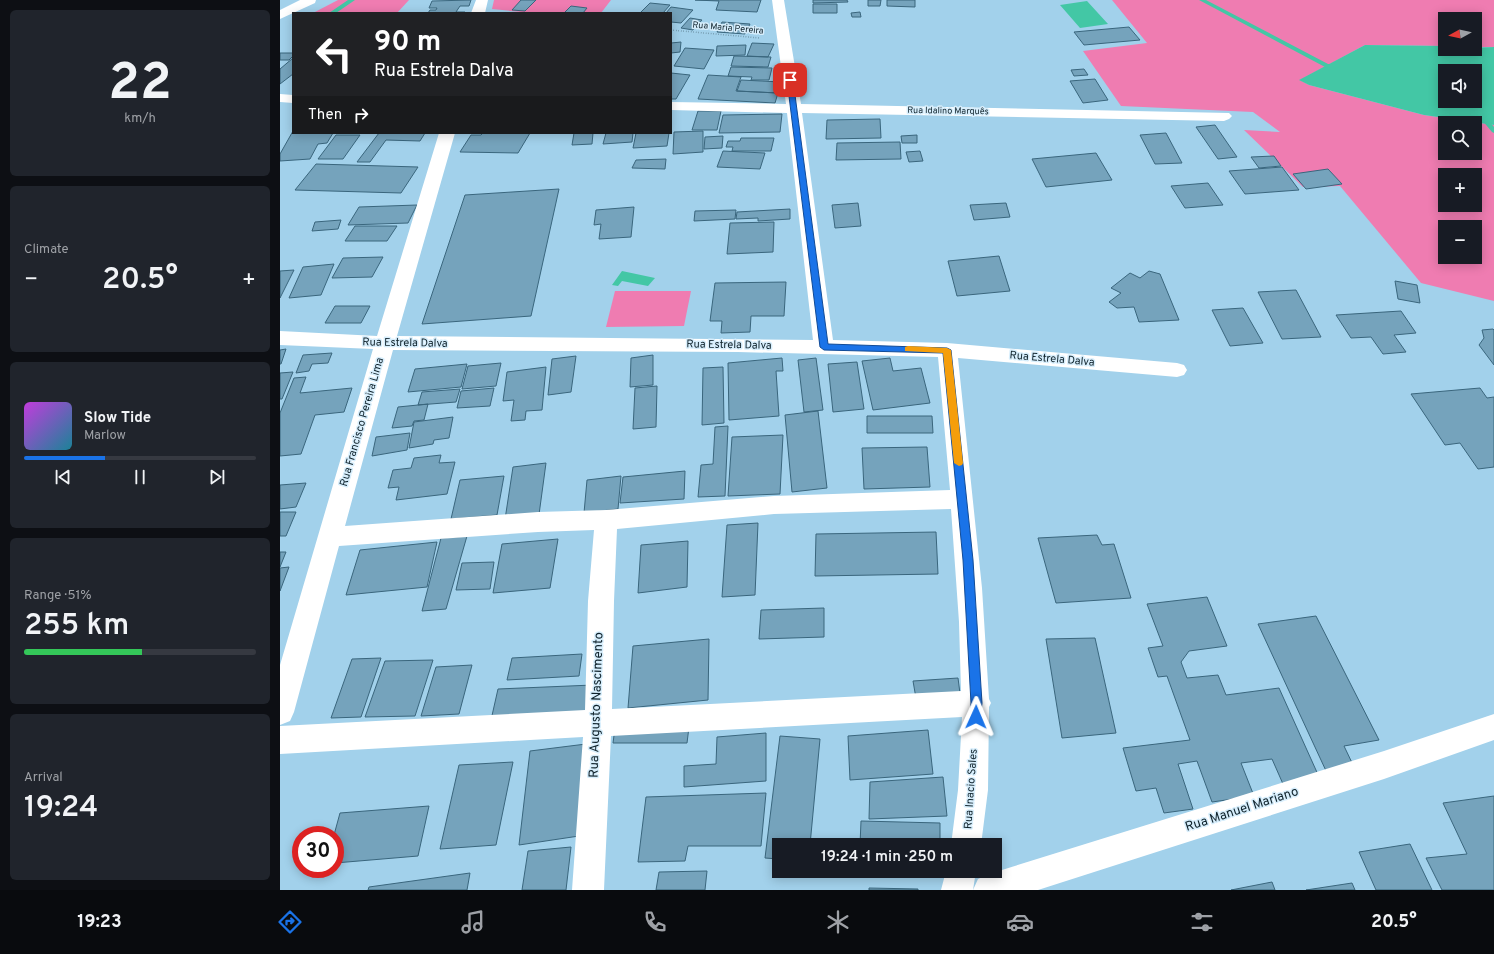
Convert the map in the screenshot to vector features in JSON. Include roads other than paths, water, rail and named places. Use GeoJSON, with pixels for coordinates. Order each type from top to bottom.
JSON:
{"type":"FeatureCollection","features":[{"type":"Feature","properties":{"kind":"street"},"geometry":{"type":"LineString","coordinates":[[280,15],[310,0]]}},
{"type":"Feature","properties":{"kind":"street"},"geometry":{"type":"LineString","coordinates":[[478,12],[482,0]]}},
{"type":"Feature","properties":{"kind":"street"},"geometry":{"type":"LineString","coordinates":[[778,0],[794,108],[824,347]]}},
{"type":"Feature","properties":{"kind":"street"},"geometry":{"type":"LineString","coordinates":[[280,98],[292,99]]}},
{"type":"Feature","properties":{"kind":"street","name":"Rua Idalino Marquês"},"geometry":{"type":"LineString","coordinates":[[672,106],[1224,116]]}},
{"type":"Feature","properties":{"kind":"street","name":"Rua Francisco Pereira Lima"},"geometry":{"type":"LineString","coordinates":[[280,712],[329,537],[447,134]]}},
{"type":"Feature","properties":{"kind":"street","name":"Rua Estrela Dalva"},"geometry":{"type":"LineString","coordinates":[[280,338],[385,343],[824,347],[947,350],[1177,370]]}},
{"type":"Feature","properties":{"kind":"street","name":"Rua Inacio Sales"},"geometry":{"type":"LineString","coordinates":[[947,350],[962,499],[977,703],[971,817],[967,838]]}},
{"type":"Feature","properties":{"kind":"street"},"geometry":{"type":"LineString","coordinates":[[329,537],[538,522],[606,520],[774,505],[962,499]]}},
{"type":"Feature","properties":{"kind":"street","name":"Rua Augusto Nascimento"},"geometry":{"type":"LineString","coordinates":[[588,890],[598,724],[601,601],[606,520]]}},
{"type":"Feature","properties":{"kind":"street"},"geometry":{"type":"LineString","coordinates":[[280,740],[977,703]]}},
{"type":"Feature","properties":{"kind":"street","name":"Rua Manuel Mariano"},"geometry":{"type":"LineString","coordinates":[[989,890],[1384,765],[1494,727]]}},
{"type":"Feature","properties":{"kind":"street"},"geometry":{"type":"LineString","coordinates":[[957,890],[960,878]]}},
{"type":"Feature","properties":{"kind":"waterway"},"geometry":{"type":"LineString","coordinates":[[334,12],[352,0]]}},
{"type":"Feature","properties":{"kind":"waterway"},"geometry":{"type":"LineString","coordinates":[[1202,0],[1327,66],[1338,66]]}},
{"type":"Feature","properties":{"kind":"waterway"},"geometry":{"type":"LineString","coordinates":[[1475,108],[1494,131]]}}]}
